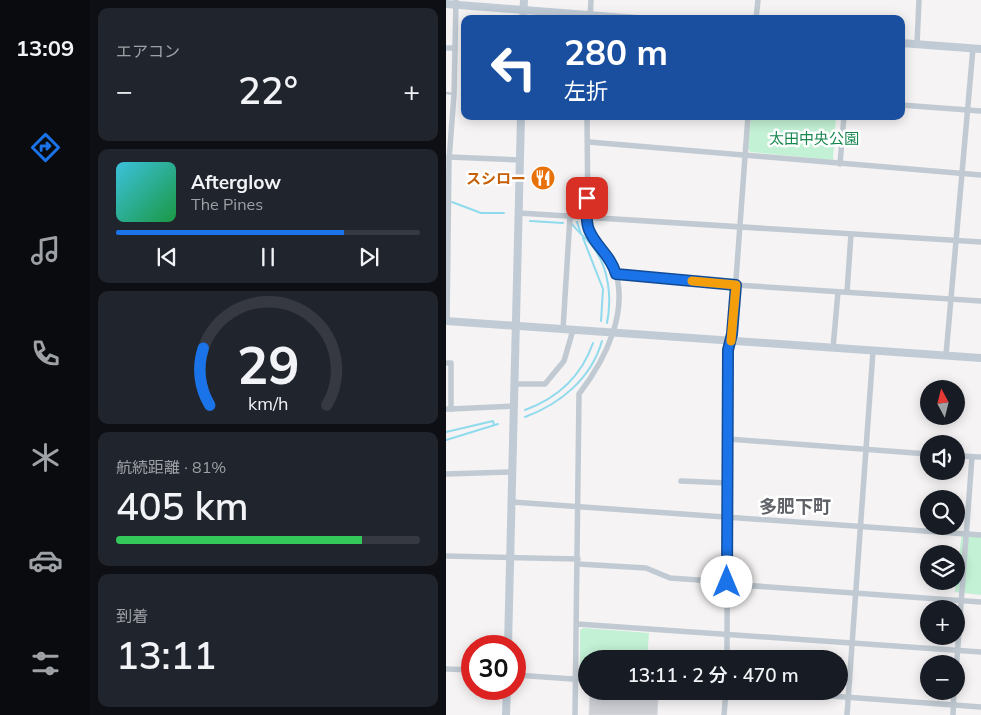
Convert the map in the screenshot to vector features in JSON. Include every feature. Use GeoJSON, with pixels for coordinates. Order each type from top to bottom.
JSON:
{"type":"FeatureCollection","features":[{"type":"Feature","properties":{"kind":"street"},"geometry":{"type":"LineString","coordinates":[[523,15],[524,0]]}},
{"type":"Feature","properties":{"kind":"street"},"geometry":{"type":"LineString","coordinates":[[590,0],[590,15]]}},
{"type":"Feature","properties":{"kind":"street"},"geometry":{"type":"LineString","coordinates":[[756,15],[758,0]]}},
{"type":"Feature","properties":{"kind":"street"},"geometry":{"type":"LineString","coordinates":[[917,44],[919,0]]}},
{"type":"Feature","properties":{"kind":"street"},"geometry":{"type":"LineString","coordinates":[[456,2],[454,94],[448,159],[447,321],[981,358]]}},
{"type":"Feature","properties":{"kind":"street"},"geometry":{"type":"LineString","coordinates":[[446,4],[456,2],[573,15]]}},
{"type":"Feature","properties":{"kind":"street"},"geometry":{"type":"LineString","coordinates":[[905,42],[977,49],[967,110],[946,355]]}},
{"type":"Feature","properties":{"kind":"street"},"geometry":{"type":"LineString","coordinates":[[446,48],[455,48]]}},
{"type":"Feature","properties":{"kind":"street"},"geometry":{"type":"LineString","coordinates":[[905,105],[981,112]]}},
{"type":"Feature","properties":{"kind":"street"},"geometry":{"type":"LineString","coordinates":[[508,635],[521,120]]}},
{"type":"Feature","properties":{"kind":"street"},"geometry":{"type":"LineString","coordinates":[[575,715],[579,394],[601,364],[612,333],[618,302],[616,274],[608,254],[590,232],[586,218],[589,142],[587,120]]}},
{"type":"Feature","properties":{"kind":"street"},"geometry":{"type":"LineString","coordinates":[[727,650],[728,350],[736,285],[748,120]]}},
{"type":"Feature","properties":{"kind":"street"},"geometry":{"type":"LineString","coordinates":[[840,164],[844,120]]}},
{"type":"Feature","properties":{"kind":"street"},"geometry":{"type":"LineString","coordinates":[[589,142],[744,157],[981,175]]}},
{"type":"Feature","properties":{"kind":"street"},"geometry":{"type":"LineString","coordinates":[[448,159],[520,160]]}},
{"type":"Feature","properties":{"kind":"street"},"geometry":{"type":"LineString","coordinates":[[519,213],[981,242]]}},
{"type":"Feature","properties":{"kind":"street"},"geometry":{"type":"LineString","coordinates":[[563,329],[570,217]]}},
{"type":"Feature","properties":{"kind":"street"},"geometry":{"type":"LineString","coordinates":[[847,292],[851,234]]}},
{"type":"Feature","properties":{"kind":"street"},"geometry":{"type":"LineString","coordinates":[[616,274],[736,285],[981,300]]}},
{"type":"Feature","properties":{"kind":"street"},"geometry":{"type":"LineString","coordinates":[[833,348],[838,292]]}},
{"type":"Feature","properties":{"kind":"street"},"geometry":{"type":"LineString","coordinates":[[515,384],[545,384],[564,361],[573,330]]}},
{"type":"Feature","properties":{"kind":"street"},"geometry":{"type":"LineString","coordinates":[[873,351],[848,698],[981,707]]}},
{"type":"Feature","properties":{"kind":"street"},"geometry":{"type":"LineString","coordinates":[[446,363],[451,363],[449,409],[514,406]]}},
{"type":"Feature","properties":{"kind":"street"},"geometry":{"type":"LineString","coordinates":[[728,439],[920,453]]}},
{"type":"Feature","properties":{"kind":"street"},"geometry":{"type":"LineString","coordinates":[[965,457],[981,457]]}},
{"type":"Feature","properties":{"kind":"street"},"geometry":{"type":"LineString","coordinates":[[972,457],[965,534],[981,535]]}},
{"type":"Feature","properties":{"kind":"street"},"geometry":{"type":"LineString","coordinates":[[446,474],[513,472]]}},
{"type":"Feature","properties":{"kind":"street"},"geometry":{"type":"LineString","coordinates":[[681,481],[728,483]]}},
{"type":"Feature","properties":{"kind":"street"},"geometry":{"type":"LineString","coordinates":[[512,502],[920,531]]}},
{"type":"Feature","properties":{"kind":"street"},"geometry":{"type":"LineString","coordinates":[[961,600],[965,535]]}},
{"type":"Feature","properties":{"kind":"street"},"geometry":{"type":"LineString","coordinates":[[446,556],[510,556],[646,568],[670,578],[948,600]]}},
{"type":"Feature","properties":{"kind":"street"},"geometry":{"type":"LineString","coordinates":[[965,601],[981,602]]}},
{"type":"Feature","properties":{"kind":"street"},"geometry":{"type":"LineString","coordinates":[[577,624],[981,652]]}},
{"type":"Feature","properties":{"kind":"street"},"geometry":{"type":"LineString","coordinates":[[958,645],[958,655]]}},
{"type":"Feature","properties":{"kind":"street"},"geometry":{"type":"LineString","coordinates":[[446,669],[461,670]]}},
{"type":"Feature","properties":{"kind":"street"},"geometry":{"type":"LineString","coordinates":[[526,676],[576,679]]}},
{"type":"Feature","properties":{"kind":"street"},"geometry":{"type":"LineString","coordinates":[[506,715],[507,700]]}},
{"type":"Feature","properties":{"kind":"street"},"geometry":{"type":"LineString","coordinates":[[724,715],[725,700]]}},
{"type":"Feature","properties":{"kind":"street"},"geometry":{"type":"LineString","coordinates":[[847,715],[848,700]]}},
{"type":"Feature","properties":{"kind":"street"},"geometry":{"type":"LineString","coordinates":[[952,715],[953,700]]}},
{"type":"Feature","properties":{"kind":"lane"},"geometry":{"type":"LineString","coordinates":[[446,94],[454,94]]}},
{"type":"Feature","properties":{"kind":"green space","name":"太田中央公園"},"geometry":{"type":"Polygon","coordinates":[[[751,120],[836,120],[833,160],[750,152],[748,148],[751,120]]]}},
{"type":"Feature","properties":{"kind":"green space"},"geometry":{"type":"Polygon","coordinates":[[[965,532],[981,534],[981,595],[955,592],[955,590],[965,590],[965,545],[960,545],[962,535],[965,535],[965,532]]]}},
{"type":"Feature","properties":{"kind":"green space"},"geometry":{"type":"Polygon","coordinates":[[[583,628],[649,633],[648,650],[580,650],[580,630],[583,628]]]}},
{"type":"Feature","properties":{"kind":"building"},"geometry":{"type":"Polygon","coordinates":[[[590,700],[658,700],[657,715],[589,715],[590,700]]]}},
{"type":"Feature","properties":{"kind":"waterway"},"geometry":{"type":"LineString","coordinates":[[452,202],[481,213],[504,213]]}},
{"type":"Feature","properties":{"kind":"waterway"},"geometry":{"type":"LineString","coordinates":[[530,221],[563,223]]}},
{"type":"Feature","properties":{"kind":"waterway"},"geometry":{"type":"LineString","coordinates":[[577,222],[581,234]]}},
{"type":"Feature","properties":{"kind":"waterway"},"geometry":{"type":"LineString","coordinates":[[572,224],[593,247],[603,264],[609,294],[607,323]]}},
{"type":"Feature","properties":{"kind":"waterway"},"geometry":{"type":"LineString","coordinates":[[583,238],[603,289],[601,321]]}},
{"type":"Feature","properties":{"kind":"waterway"},"geometry":{"type":"LineString","coordinates":[[525,417],[550,405],[572,388],[590,367],[602,341]]}},
{"type":"Feature","properties":{"kind":"waterway"},"geometry":{"type":"LineString","coordinates":[[525,410],[548,399],[567,385],[582,366],[593,343]]}},
{"type":"Feature","properties":{"kind":"waterway"},"geometry":{"type":"LineString","coordinates":[[446,432],[493,421],[494,425]]}},
{"type":"Feature","properties":{"kind":"waterway"},"geometry":{"type":"LineString","coordinates":[[446,440],[498,424]]}},
{"type":"Feature","properties":{"kind":"slow traffic"},"geometry":{"type":"LineString","coordinates":[[692,281],[736,285],[731,341]]}},
{"type":"Feature","properties":{"kind":"place","name":"スシロー"},"geometry":{"type":"Point","coordinates":[543,178]}},
{"type":"Feature","properties":{"kind":"district","name":"多肥下町"},"geometry":{"type":"Point","coordinates":[795,506]}},
{"type":"Feature","properties":{"kind":"route"},"geometry":{"type":"LineString","coordinates":[[587,198],[586,218],[590,232],[608,254],[616,274],[736,285],[732,334],[728,350],[727,582]]}}]}
